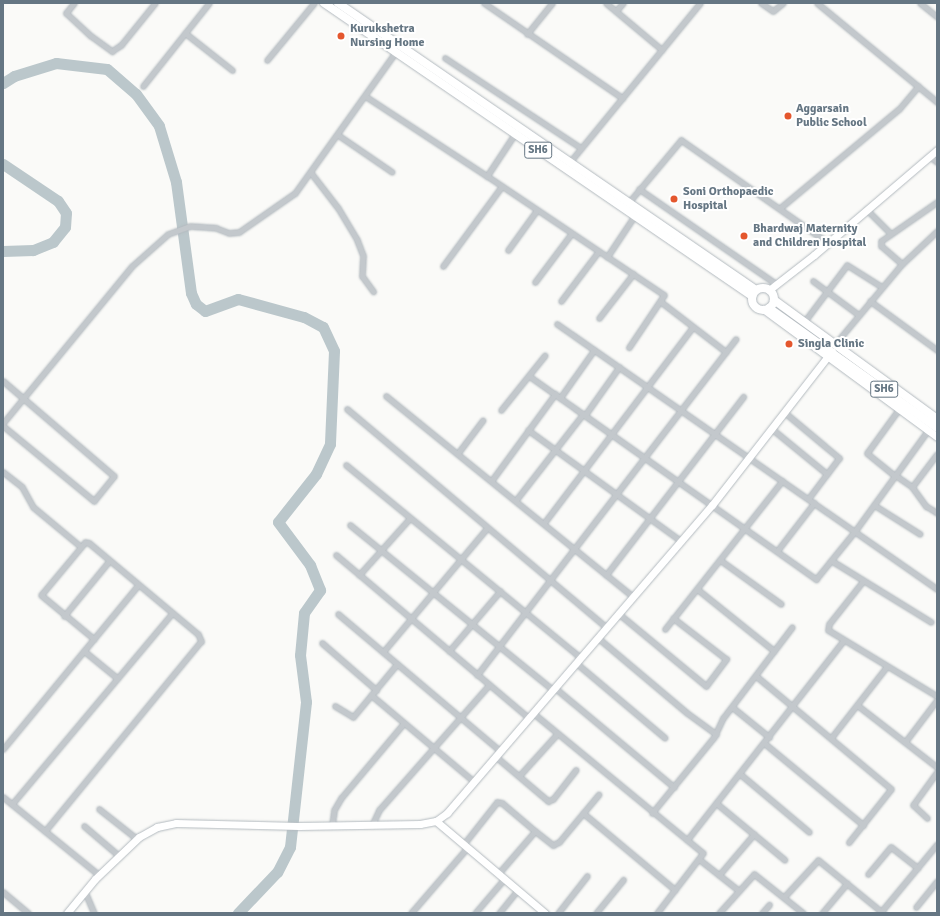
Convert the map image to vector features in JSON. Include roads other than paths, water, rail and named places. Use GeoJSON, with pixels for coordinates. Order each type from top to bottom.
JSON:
{"type":"FeatureCollection","features":[{"type":"Feature","properties":{"kind":"main road","name":"SH6"},"geometry":{"type":"LineString","coordinates":[[324,3],[398,49],[754,293],[755,306],[766,309],[937,419]]}},
{"type":"Feature","properties":{"kind":"main road","name":"SH6"},"geometry":{"type":"LineString","coordinates":[[338,3],[398,49]]}},
{"type":"Feature","properties":{"kind":"main road","name":"SH6"},"geometry":{"type":"LineString","coordinates":[[567,165],[629,202],[637,212]]}},
{"type":"Feature","properties":{"kind":"main road","name":"SH6"},"geometry":{"type":"LineString","coordinates":[[769,290],[774,300],[804,322],[831,351],[937,428]]}},
{"type":"Feature","properties":{"kind":"main road"},"geometry":{"type":"LineString","coordinates":[[754,293],[769,290]]}},
{"type":"Feature","properties":{"kind":"main road"},"geometry":{"type":"LineString","coordinates":[[766,309],[774,300]]}},
{"type":"Feature","properties":{"kind":"street"},"geometry":{"type":"LineString","coordinates":[[74,3],[66,13],[91,36],[112,51],[121,45],[155,3]]}},
{"type":"Feature","properties":{"kind":"street"},"geometry":{"type":"LineString","coordinates":[[143,86],[209,3]]}},
{"type":"Feature","properties":{"kind":"street"},"geometry":{"type":"LineString","coordinates":[[267,60],[314,3]]}},
{"type":"Feature","properties":{"kind":"street"},"geometry":{"type":"LineString","coordinates":[[484,3],[622,98]]}},
{"type":"Feature","properties":{"kind":"street"},"geometry":{"type":"LineString","coordinates":[[527,34],[552,3]]}},
{"type":"Feature","properties":{"kind":"street"},"geometry":{"type":"LineString","coordinates":[[606,3],[662,50]]}},
{"type":"Feature","properties":{"kind":"street"},"geometry":{"type":"LineString","coordinates":[[616,11],[623,3]]}},
{"type":"Feature","properties":{"kind":"street"},"geometry":{"type":"LineString","coordinates":[[567,165],[700,3]]}},
{"type":"Feature","properties":{"kind":"street"},"geometry":{"type":"LineString","coordinates":[[761,3],[773,11],[783,3]]}},
{"type":"Feature","properties":{"kind":"street"},"geometry":{"type":"LineString","coordinates":[[817,3],[937,102]]}},
{"type":"Feature","properties":{"kind":"street"},"geometry":{"type":"LineString","coordinates":[[920,3],[937,17]]}},
{"type":"Feature","properties":{"kind":"street"},"geometry":{"type":"LineString","coordinates":[[185,33],[232,70]]}},
{"type":"Feature","properties":{"kind":"street"},"geometry":{"type":"LineString","coordinates":[[3,423],[132,266],[178,229],[190,226],[216,228],[229,233],[239,232],[286,202],[311,173],[398,49]]}},
{"type":"Feature","properties":{"kind":"street"},"geometry":{"type":"LineString","coordinates":[[445,58],[581,148]]}},
{"type":"Feature","properties":{"kind":"street"},"geometry":{"type":"LineString","coordinates":[[780,208],[899,109],[918,86]]}},
{"type":"Feature","properties":{"kind":"street"},"geometry":{"type":"LineString","coordinates":[[365,96],[662,294],[664,297],[629,347]]}},
{"type":"Feature","properties":{"kind":"street"},"geometry":{"type":"LineString","coordinates":[[487,176],[517,130]]}},
{"type":"Feature","properties":{"kind":"street"},"geometry":{"type":"LineString","coordinates":[[338,135],[392,172]]}},
{"type":"Feature","properties":{"kind":"street"},"geometry":{"type":"LineString","coordinates":[[629,202],[681,140],[828,243]]}},
{"type":"Feature","properties":{"kind":"street"},"geometry":{"type":"LineString","coordinates":[[769,290],[828,243],[928,156],[937,150]]}},
{"type":"Feature","properties":{"kind":"street"},"geometry":{"type":"LineString","coordinates":[[928,156],[937,162]]}},
{"type":"Feature","properties":{"kind":"street"},"geometry":{"type":"LineString","coordinates":[[311,173],[338,208],[357,240],[363,256],[362,276],[373,291]]}},
{"type":"Feature","properties":{"kind":"street"},"geometry":{"type":"LineString","coordinates":[[443,266],[502,186]]}},
{"type":"Feature","properties":{"kind":"street"},"geometry":{"type":"LineString","coordinates":[[639,189],[776,284]]}},
{"type":"Feature","properties":{"kind":"street"},"geometry":{"type":"LineString","coordinates":[[902,264],[880,244],[891,234],[937,202]]}},
{"type":"Feature","properties":{"kind":"street"},"geometry":{"type":"LineString","coordinates":[[866,209],[891,234]]}},
{"type":"Feature","properties":{"kind":"street"},"geometry":{"type":"LineString","coordinates":[[508,250],[537,210]]}},
{"type":"Feature","properties":{"kind":"street"},"geometry":{"type":"LineString","coordinates":[[607,257],[637,212]]}},
{"type":"Feature","properties":{"kind":"street"},"geometry":{"type":"LineString","coordinates":[[67,913],[118,855],[136,839],[157,827],[176,823],[299,826],[420,824],[436,821],[446,813],[531,716],[712,505],[772,429],[858,315],[902,264],[937,231]]}},
{"type":"Feature","properties":{"kind":"street"},"geometry":{"type":"LineString","coordinates":[[535,282],[571,234]]}},
{"type":"Feature","properties":{"kind":"street"},"geometry":{"type":"LineString","coordinates":[[561,301],[598,252]]}},
{"type":"Feature","properties":{"kind":"street"},"geometry":{"type":"LineString","coordinates":[[804,322],[845,266],[850,264],[882,287]]}},
{"type":"Feature","properties":{"kind":"street"},"geometry":{"type":"LineString","coordinates":[[599,318],[633,274]]}},
{"type":"Feature","properties":{"kind":"street"},"geometry":{"type":"LineString","coordinates":[[813,281],[858,315]]}},
{"type":"Feature","properties":{"kind":"street"},"geometry":{"type":"LineString","coordinates":[[870,301],[937,350]]}},
{"type":"Feature","properties":{"kind":"street"},"geometry":{"type":"LineString","coordinates":[[660,302],[726,352]]}},
{"type":"Feature","properties":{"kind":"street"},"geometry":{"type":"LineString","coordinates":[[556,324],[937,589]]}},
{"type":"Feature","properties":{"kind":"street"},"geometry":{"type":"LineString","coordinates":[[544,523],[693,327]]}},
{"type":"Feature","properties":{"kind":"street"},"geometry":{"type":"LineString","coordinates":[[477,675],[736,339]]}},
{"type":"Feature","properties":{"kind":"street"},"geometry":{"type":"LineString","coordinates":[[560,398],[594,350]]}},
{"type":"Feature","properties":{"kind":"street"},"geometry":{"type":"LineString","coordinates":[[831,351],[899,409],[937,437]]}},
{"type":"Feature","properties":{"kind":"street"},"geometry":{"type":"LineString","coordinates":[[501,410],[546,355]]}},
{"type":"Feature","properties":{"kind":"street"},"geometry":{"type":"LineString","coordinates":[[516,500],[619,368]]}},
{"type":"Feature","properties":{"kind":"street"},"geometry":{"type":"LineString","coordinates":[[529,376],[816,579],[855,531],[928,430]]}},
{"type":"Feature","properties":{"kind":"street"},"geometry":{"type":"LineString","coordinates":[[3,381],[114,474],[98,498],[92,499],[3,426]]}},
{"type":"Feature","properties":{"kind":"street"},"geometry":{"type":"LineString","coordinates":[[492,480],[555,394]]}},
{"type":"Feature","properties":{"kind":"street"},"geometry":{"type":"LineString","coordinates":[[386,396],[492,480],[633,597]]}},
{"type":"Feature","properties":{"kind":"street"},"geometry":{"type":"LineString","coordinates":[[606,574],[677,480],[743,397]]}},
{"type":"Feature","properties":{"kind":"street"},"geometry":{"type":"LineString","coordinates":[[347,409],[607,628]]}},
{"type":"Feature","properties":{"kind":"street"},"geometry":{"type":"LineString","coordinates":[[899,409],[867,453],[912,487],[926,506],[937,513]]}},
{"type":"Feature","properties":{"kind":"street"},"geometry":{"type":"LineString","coordinates":[[784,412],[838,456],[839,460],[808,499]]}},
{"type":"Feature","properties":{"kind":"street"},"geometry":{"type":"LineString","coordinates":[[458,453],[482,420]]}},
{"type":"Feature","properties":{"kind":"street"},"geometry":{"type":"LineString","coordinates":[[772,429],[827,474]]}},
{"type":"Feature","properties":{"kind":"street"},"geometry":{"type":"LineString","coordinates":[[528,430],[681,541]]}},
{"type":"Feature","properties":{"kind":"street"},"geometry":{"type":"LineString","coordinates":[[912,487],[937,454]]}},
{"type":"Feature","properties":{"kind":"street"},"geometry":{"type":"LineString","coordinates":[[346,466],[525,612],[665,738]]}},
{"type":"Feature","properties":{"kind":"street"},"geometry":{"type":"LineString","coordinates":[[3,472],[22,487],[33,507],[82,547]]}},
{"type":"Feature","properties":{"kind":"street"},"geometry":{"type":"LineString","coordinates":[[665,629],[782,481]]}},
{"type":"Feature","properties":{"kind":"street"},"geometry":{"type":"LineString","coordinates":[[777,551],[814,503]]}},
{"type":"Feature","properties":{"kind":"street"},"geometry":{"type":"LineString","coordinates":[[874,505],[920,534]]}},
{"type":"Feature","properties":{"kind":"street"},"geometry":{"type":"LineString","coordinates":[[359,575],[410,518]]}},
{"type":"Feature","properties":{"kind":"street"},"geometry":{"type":"LineString","coordinates":[[350,525],[674,787]]}},
{"type":"Feature","properties":{"kind":"street"},"geometry":{"type":"LineString","coordinates":[[383,652],[412,620],[487,528]]}},
{"type":"Feature","properties":{"kind":"street"},"geometry":{"type":"LineString","coordinates":[[45,831],[201,641],[198,634],[89,543],[85,542],[41,595],[64,616],[94,639]]}},
{"type":"Feature","properties":{"kind":"street"},"geometry":{"type":"LineString","coordinates":[[336,555],[489,685],[558,734],[703,854],[700,860],[657,913]]}},
{"type":"Feature","properties":{"kind":"street"},"geometry":{"type":"LineString","coordinates":[[720,560],[781,604]]}},
{"type":"Feature","properties":{"kind":"street"},"geometry":{"type":"LineString","coordinates":[[64,616],[109,561]]}},
{"type":"Feature","properties":{"kind":"street"},"geometry":{"type":"LineString","coordinates":[[832,561],[931,622]]}},
{"type":"Feature","properties":{"kind":"street"},"geometry":{"type":"LineString","coordinates":[[863,581],[828,627],[844,640],[937,696]]}},
{"type":"Feature","properties":{"kind":"street"},"geometry":{"type":"LineString","coordinates":[[3,749],[138,585]]}},
{"type":"Feature","properties":{"kind":"street"},"geometry":{"type":"LineString","coordinates":[[697,589],[774,651]]}},
{"type":"Feature","properties":{"kind":"street"},"geometry":{"type":"LineString","coordinates":[[449,651],[500,591]]}},
{"type":"Feature","properties":{"kind":"street"},"geometry":{"type":"LineString","coordinates":[[12,804],[172,613]]}},
{"type":"Feature","properties":{"kind":"street"},"geometry":{"type":"LineString","coordinates":[[338,614],[460,717],[519,776],[546,800],[551,801],[576,770]]}},
{"type":"Feature","properties":{"kind":"street"},"geometry":{"type":"LineString","coordinates":[[619,614],[706,686],[726,659],[673,618]]}},
{"type":"Feature","properties":{"kind":"street"},"geometry":{"type":"LineString","coordinates":[[652,813],[716,734],[720,722],[792,627]]}},
{"type":"Feature","properties":{"kind":"street"},"geometry":{"type":"LineString","coordinates":[[598,638],[687,713],[716,734]]}},
{"type":"Feature","properties":{"kind":"street"},"geometry":{"type":"LineString","coordinates":[[687,840],[844,640]]}},
{"type":"Feature","properties":{"kind":"street"},"geometry":{"type":"LineString","coordinates":[[322,643],[376,690]]}},
{"type":"Feature","properties":{"kind":"street"},"geometry":{"type":"LineString","coordinates":[[84,651],[117,678]]}},
{"type":"Feature","properties":{"kind":"street"},"geometry":{"type":"LineString","coordinates":[[335,706],[353,717],[397,664]]}},
{"type":"Feature","properties":{"kind":"street"},"geometry":{"type":"LineString","coordinates":[[832,738],[887,666]]}},
{"type":"Feature","properties":{"kind":"street"},"geometry":{"type":"LineString","coordinates":[[756,676],[793,705],[891,789],[849,842]]}},
{"type":"Feature","properties":{"kind":"street"},"geometry":{"type":"LineString","coordinates":[[372,825],[379,810],[489,685]]}},
{"type":"Feature","properties":{"kind":"street"},"geometry":{"type":"LineString","coordinates":[[371,695],[473,781]]}},
{"type":"Feature","properties":{"kind":"street"},"geometry":{"type":"LineString","coordinates":[[905,742],[937,700]]}},
{"type":"Feature","properties":{"kind":"street"},"geometry":{"type":"LineString","coordinates":[[857,705],[937,767]]}},
{"type":"Feature","properties":{"kind":"street"},"geometry":{"type":"LineString","coordinates":[[732,707],[769,737]]}},
{"type":"Feature","properties":{"kind":"street"},"geometry":{"type":"LineString","coordinates":[[332,825],[334,810],[341,798],[404,723]]}},
{"type":"Feature","properties":{"kind":"street"},"geometry":{"type":"LineString","coordinates":[[519,776],[558,734]]}},
{"type":"Feature","properties":{"kind":"street"},"geometry":{"type":"LineString","coordinates":[[764,743],[863,825]]}},
{"type":"Feature","properties":{"kind":"street"},"geometry":{"type":"LineString","coordinates":[[927,818],[913,805],[937,772]]}},
{"type":"Feature","properties":{"kind":"street"},"geometry":{"type":"LineString","coordinates":[[740,774],[809,832]]}},
{"type":"Feature","properties":{"kind":"street"},"geometry":{"type":"LineString","coordinates":[[411,913],[465,847],[497,802],[502,803],[550,843],[556,844],[599,794]]}},
{"type":"Feature","properties":{"kind":"street"},"geometry":{"type":"LineString","coordinates":[[3,796],[99,875]]}},
{"type":"Feature","properties":{"kind":"street"},"geometry":{"type":"LineString","coordinates":[[716,803],[785,860]]}},
{"type":"Feature","properties":{"kind":"street"},"geometry":{"type":"LineString","coordinates":[[99,809],[136,839]]}},
{"type":"Feature","properties":{"kind":"street"},"geometry":{"type":"LineString","coordinates":[[583,813],[675,890]]}},
{"type":"Feature","properties":{"kind":"street"},"geometry":{"type":"LineString","coordinates":[[436,821],[517,891],[545,913]]}},
{"type":"Feature","properties":{"kind":"street"},"geometry":{"type":"LineString","coordinates":[[84,826],[118,855]]}},
{"type":"Feature","properties":{"kind":"street"},"geometry":{"type":"LineString","coordinates":[[475,913],[535,830]]}},
{"type":"Feature","properties":{"kind":"street"},"geometry":{"type":"LineString","coordinates":[[719,875],[754,834]]}},
{"type":"Feature","properties":{"kind":"street"},"geometry":{"type":"LineString","coordinates":[[784,897],[816,860],[847,883],[881,913],[937,844]]}},
{"type":"Feature","properties":{"kind":"street"},"geometry":{"type":"LineString","coordinates":[[868,874],[892,847],[918,868]]}},
{"type":"Feature","properties":{"kind":"street"},"geometry":{"type":"LineString","coordinates":[[700,860],[738,890]]}},
{"type":"Feature","properties":{"kind":"street"},"geometry":{"type":"LineString","coordinates":[[719,913],[738,890],[754,874],[803,913]]}},
{"type":"Feature","properties":{"kind":"street"},"geometry":{"type":"LineString","coordinates":[[558,913],[587,876]]}},
{"type":"Feature","properties":{"kind":"street"},"geometry":{"type":"LineString","coordinates":[[596,913],[624,880]]}},
{"type":"Feature","properties":{"kind":"street"},"geometry":{"type":"LineString","coordinates":[[916,907],[937,882]]}},
{"type":"Feature","properties":{"kind":"street"},"geometry":{"type":"LineString","coordinates":[[822,913],[847,883]]}},
{"type":"Feature","properties":{"kind":"street"},"geometry":{"type":"LineString","coordinates":[[499,913],[517,891]]}},
{"type":"Feature","properties":{"kind":"street"},"geometry":{"type":"LineString","coordinates":[[3,892],[28,913]]}},
{"type":"Feature","properties":{"kind":"street"},"geometry":{"type":"LineString","coordinates":[[85,892],[94,913]]}},
{"type":"Feature","properties":{"kind":"street"},"geometry":{"type":"LineString","coordinates":[[762,913],[769,905]]}},
{"type":"Feature","properties":{"kind":"waterway"},"geometry":{"type":"LineString","coordinates":[[3,83],[14,76],[56,63],[107,69],[136,94],[159,126],[176,182],[191,293],[196,304],[205,311],[238,299],[304,317],[323,327],[334,351],[330,444],[316,474],[278,522],[310,565],[320,590],[304,613],[300,655],[306,702],[290,847],[277,872],[238,913]]}},
{"type":"Feature","properties":{"kind":"waterway"},"geometry":{"type":"LineString","coordinates":[[3,164],[58,201],[66,213],[65,227],[53,242],[33,250],[3,251]]}},
{"type":"Feature","properties":{"kind":"place","name":"Kurukshetra Nursing Home"},"geometry":{"type":"Point","coordinates":[341,36]}},
{"type":"Feature","properties":{"kind":"place","name":"Aggarsain Public School"},"geometry":{"type":"Point","coordinates":[788,116]}},
{"type":"Feature","properties":{"kind":"place","name":"Soni Orthopaedic Hospital"},"geometry":{"type":"Point","coordinates":[674,199]}},
{"type":"Feature","properties":{"kind":"place","name":"Bhardwaj Maternity and Children Hospital"},"geometry":{"type":"Point","coordinates":[744,236]}},
{"type":"Feature","properties":{"kind":"place","name":"Singla Clinic"},"geometry":{"type":"Point","coordinates":[789,344]}}]}
